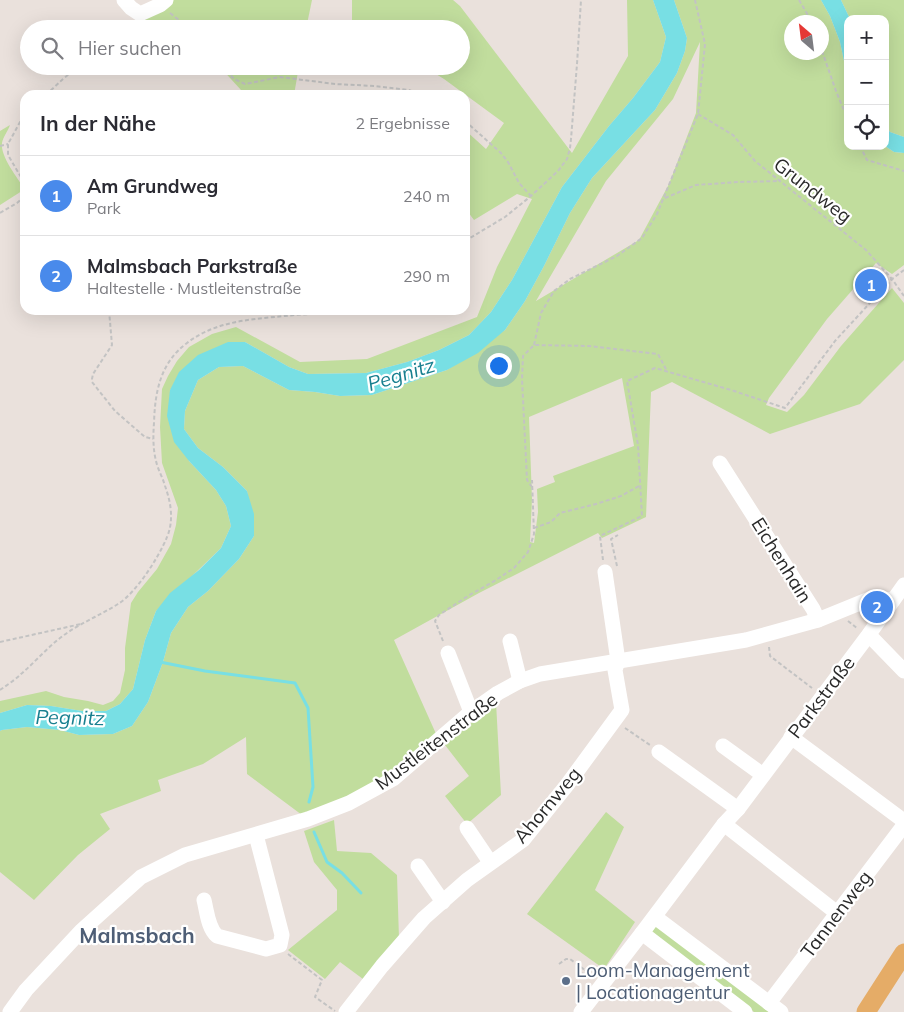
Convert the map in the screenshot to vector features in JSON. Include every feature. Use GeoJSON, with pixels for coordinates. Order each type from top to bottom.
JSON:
{"type":"FeatureCollection","features":[{"type":"Feature","properties":{"kind":"main road"},"geometry":{"type":"LineString","coordinates":[[866,1012],[904,953]]}},
{"type":"Feature","properties":{"kind":"street"},"geometry":{"type":"LineString","coordinates":[[124,0],[140,14],[163,3]]}},
{"type":"Feature","properties":{"kind":"street","name":"Eichenhain"},"geometry":{"type":"LineString","coordinates":[[720,463],[813,609],[818,620]]}},
{"type":"Feature","properties":{"kind":"street","name":"Ahornweg"},"geometry":{"type":"LineString","coordinates":[[346,1012],[382,966],[424,918],[467,880],[523,840],[622,710],[616,670],[618,661],[605,572]]}},
{"type":"Feature","properties":{"kind":"street","name":"Parkstraße"},"geometry":{"type":"LineString","coordinates":[[581,1012],[724,824],[763,776],[904,585]]}},
{"type":"Feature","properties":{"kind":"street","name":"Mustleitenstraße"},"geometry":{"type":"LineString","coordinates":[[10,1012],[26,990],[81,931],[141,877],[185,855],[308,819],[349,803],[393,779],[471,712],[498,693],[520,681],[540,674],[746,640],[818,620],[872,598],[893,600]]}},
{"type":"Feature","properties":{"kind":"street"},"geometry":{"type":"LineString","coordinates":[[868,636],[904,671]]}},
{"type":"Feature","properties":{"kind":"street"},"geometry":{"type":"LineString","coordinates":[[510,641],[520,681]]}},
{"type":"Feature","properties":{"kind":"street"},"geometry":{"type":"LineString","coordinates":[[448,653],[471,712]]}},
{"type":"Feature","properties":{"kind":"street"},"geometry":{"type":"LineString","coordinates":[[791,737],[904,823]]}},
{"type":"Feature","properties":{"kind":"street"},"geometry":{"type":"LineString","coordinates":[[723,746],[763,776]]}},
{"type":"Feature","properties":{"kind":"street"},"geometry":{"type":"LineString","coordinates":[[659,752],[738,809]]}},
{"type":"Feature","properties":{"kind":"street","name":"Tannenweg"},"geometry":{"type":"LineString","coordinates":[[775,1008],[837,913],[904,823]]}},
{"type":"Feature","properties":{"kind":"street"},"geometry":{"type":"LineString","coordinates":[[724,824],[837,913]]}},
{"type":"Feature","properties":{"kind":"street"},"geometry":{"type":"LineString","coordinates":[[466,828],[490,862]]}},
{"type":"Feature","properties":{"kind":"street"},"geometry":{"type":"LineString","coordinates":[[204,900],[213,932],[217,936],[266,949],[280,945],[282,935],[256,835]]}},
{"type":"Feature","properties":{"kind":"street"},"geometry":{"type":"LineString","coordinates":[[418,866],[442,902]]}},
{"type":"Feature","properties":{"kind":"street"},"geometry":{"type":"LineString","coordinates":[[655,917],[775,1008]]}},
{"type":"Feature","properties":{"kind":"street"},"geometry":{"type":"LineString","coordinates":[[642,934],[745,1012]]}},
{"type":"Feature","properties":{"kind":"path"},"geometry":{"type":"LineString","coordinates":[[470,238],[505,217],[531,196],[558,171],[567,159],[570,148],[578,64],[581,0]]}},
{"type":"Feature","properties":{"kind":"path"},"geometry":{"type":"LineString","coordinates":[[532,487],[527,480],[522,379],[523,356],[534,345],[541,313],[554,291],[570,279],[617,256],[642,238],[657,214],[698,114],[705,44],[695,0]]}},
{"type":"Feature","properties":{"kind":"path"},"geometry":{"type":"LineString","coordinates":[[800,0],[808,15]]}},
{"type":"Feature","properties":{"kind":"path"},"geometry":{"type":"LineString","coordinates":[[163,3],[179,20]]}},
{"type":"Feature","properties":{"kind":"path"},"geometry":{"type":"LineString","coordinates":[[825,60],[844,110]]}},
{"type":"Feature","properties":{"kind":"path"},"geometry":{"type":"LineString","coordinates":[[51,90],[68,75]]}},
{"type":"Feature","properties":{"kind":"path"},"geometry":{"type":"LineString","coordinates":[[231,75],[245,84],[280,77],[409,90]]}},
{"type":"Feature","properties":{"kind":"path","name":"Grundweg"},"geometry":{"type":"LineString","coordinates":[[698,114],[733,136],[755,161],[866,250],[892,279],[904,296]]}},
{"type":"Feature","properties":{"kind":"path"},"geometry":{"type":"LineString","coordinates":[[20,122],[8,144],[8,155],[20,175]]}},
{"type":"Feature","properties":{"kind":"path"},"geometry":{"type":"LineString","coordinates":[[470,124],[501,152],[519,183],[531,196]]}},
{"type":"Feature","properties":{"kind":"path"},"geometry":{"type":"LineString","coordinates":[[0,146],[8,144]]}},
{"type":"Feature","properties":{"kind":"path"},"geometry":{"type":"LineString","coordinates":[[862,150],[867,160],[904,171]]}},
{"type":"Feature","properties":{"kind":"path"},"geometry":{"type":"LineString","coordinates":[[663,198],[696,185],[780,181]]}},
{"type":"Feature","properties":{"kind":"path"},"geometry":{"type":"LineString","coordinates":[[0,213],[20,200]]}},
{"type":"Feature","properties":{"kind":"path"},"geometry":{"type":"LineString","coordinates":[[618,535],[611,539],[618,570],[605,572],[600,536],[642,516],[638,445],[627,381],[655,368],[785,408],[835,341],[892,279],[904,270]]}},
{"type":"Feature","properties":{"kind":"path"},"geometry":{"type":"LineString","coordinates":[[110,315],[112,345],[93,374],[92,382],[116,411],[145,437],[153,439]]}},
{"type":"Feature","properties":{"kind":"path"},"geometry":{"type":"LineString","coordinates":[[0,690],[20,676],[60,638],[125,599],[149,571],[162,549],[168,535],[171,510],[166,487],[156,462],[153,439],[154,402],[160,379],[172,358],[186,343],[213,329],[245,320],[298,315]]}},
{"type":"Feature","properties":{"kind":"path"},"geometry":{"type":"LineString","coordinates":[[534,345],[588,346],[658,354],[666,371]]}},
{"type":"Feature","properties":{"kind":"path"},"geometry":{"type":"LineString","coordinates":[[448,653],[435,621],[439,615],[514,568],[528,552],[534,534],[532,480]]}},
{"type":"Feature","properties":{"kind":"path"},"geometry":{"type":"LineString","coordinates":[[534,528],[551,522],[560,513],[621,496],[641,485]]}},
{"type":"Feature","properties":{"kind":"path"},"geometry":{"type":"LineString","coordinates":[[844,617],[868,636]]}},
{"type":"Feature","properties":{"kind":"path"},"geometry":{"type":"LineString","coordinates":[[0,642],[84,623]]}},
{"type":"Feature","properties":{"kind":"path"},"geometry":{"type":"LineString","coordinates":[[769,651],[770,656],[822,696]]}},
{"type":"Feature","properties":{"kind":"path"},"geometry":{"type":"LineString","coordinates":[[615,721],[640,738]]}},
{"type":"Feature","properties":{"kind":"path"},"geometry":{"type":"LineString","coordinates":[[280,945],[288,954],[322,980],[315,997],[336,1012]]}},
{"type":"Feature","properties":{"kind":"path"},"geometry":{"type":"LineString","coordinates":[[559,964],[566,959],[570,959],[603,983]]}},
{"type":"Feature","properties":{"kind":"path"},"geometry":{"type":"LineString","coordinates":[[581,976],[586,970]]}},
{"type":"Feature","properties":{"kind":"green space"},"geometry":{"type":"Polygon","coordinates":[[[158,0],[312,0],[308,20],[139,20],[158,0]]]}},
{"type":"Feature","properties":{"kind":"green space"},"geometry":{"type":"Polygon","coordinates":[[[352,0],[453,0],[460,6],[572,153],[628,56],[627,0],[653,0],[666,37],[660,62],[562,187],[512,280],[491,312],[469,335],[439,350],[407,362],[366,373],[308,374],[289,367],[245,342],[170,390],[189,461],[216,490],[226,506],[231,526],[221,548],[156,611],[145,640],[133,689],[120,704],[106,711],[82,711],[51,706],[27,705],[0,713],[0,701],[46,691],[64,697],[103,705],[113,701],[120,693],[125,670],[125,648],[131,603],[157,569],[171,544],[176,525],[178,508],[162,463],[160,427],[162,389],[177,361],[189,347],[212,334],[236,327],[300,362],[367,359],[477,317],[497,267],[532,199],[517,194],[474,220],[470,215],[470,135],[486,149],[504,123],[470,98],[470,90],[459,90],[438,75],[470,75],[470,20],[352,20],[352,0]]]}},
{"type":"Feature","properties":{"kind":"green space"},"geometry":{"type":"Polygon","coordinates":[[[674,0],[821,0],[830,16],[840,42],[844,61],[844,150],[889,149],[894,152],[904,153],[904,265],[892,274],[876,263],[827,319],[769,398],[766,405],[787,412],[804,395],[841,346],[892,288],[904,303],[904,360],[860,404],[770,434],[672,382],[651,392],[646,517],[602,538],[598,533],[479,593],[394,640],[437,736],[391,775],[350,798],[302,815],[247,774],[246,737],[203,764],[158,780],[161,791],[100,814],[110,829],[78,855],[34,900],[0,872],[0,731],[27,727],[60,730],[79,735],[113,734],[132,726],[148,702],[163,662],[171,633],[188,607],[208,591],[239,559],[254,536],[247,491],[223,467],[198,448],[184,429],[185,411],[198,380],[219,367],[243,366],[289,390],[340,396],[372,395],[447,370],[505,330],[525,301],[570,213],[592,178],[655,110],[677,73],[685,51],[687,38],[674,0]],[[700,42],[673,99],[606,181],[536,301],[639,240],[669,184],[696,113],[700,42]],[[622,378],[529,417],[532,499],[530,542],[534,543],[538,512],[537,489],[555,482],[553,476],[634,446],[622,378]]]}},
{"type":"Feature","properties":{"kind":"green space"},"geometry":{"type":"Polygon","coordinates":[[[841,0],[904,0],[904,137],[889,130],[889,15],[848,15],[841,0]]]}},
{"type":"Feature","properties":{"kind":"green space"},"geometry":{"type":"Polygon","coordinates":[[[227,75],[297,75],[295,90],[241,90],[227,75]]]}},
{"type":"Feature","properties":{"kind":"green space"},"geometry":{"type":"Polygon","coordinates":[[[10,125],[2,143],[2,148],[10,167],[20,182],[20,192],[0,205],[0,131],[10,125]]]}},
{"type":"Feature","properties":{"kind":"green space"},"geometry":{"type":"Polygon","coordinates":[[[874,270],[884,282],[868,298],[857,289],[874,270]]]}},
{"type":"Feature","properties":{"kind":"green space"},"geometry":{"type":"Polygon","coordinates":[[[496,702],[501,795],[467,824],[445,796],[469,776],[445,745],[496,702]]]}},
{"type":"Feature","properties":{"kind":"green space"},"geometry":{"type":"Polygon","coordinates":[[[606,812],[624,827],[595,890],[635,922],[604,969],[527,914],[606,812]]]}},
{"type":"Feature","properties":{"kind":"green space"},"geometry":{"type":"Polygon","coordinates":[[[334,820],[337,851],[371,853],[397,875],[399,939],[363,979],[340,962],[325,979],[288,950],[337,910],[337,890],[314,862],[304,831],[334,820]]]}},
{"type":"Feature","properties":{"kind":"green space"},"geometry":{"type":"Polygon","coordinates":[[[658,922],[778,1012],[754,1012],[651,932],[658,922]]]}},
{"type":"Feature","properties":{"kind":"water","name":"Pegnitz"},"geometry":{"type":"Polygon","coordinates":[[[653,0],[674,0],[687,38],[685,51],[677,73],[655,110],[592,178],[570,213],[525,301],[505,330],[478,353],[447,370],[372,395],[340,396],[289,390],[243,366],[219,367],[198,380],[185,411],[184,429],[198,448],[223,467],[247,491],[254,514],[254,536],[239,559],[208,591],[188,607],[171,633],[163,662],[148,702],[132,726],[113,734],[79,735],[60,730],[27,727],[0,731],[0,713],[27,705],[51,706],[82,711],[106,711],[120,704],[133,689],[145,640],[156,611],[170,593],[199,570],[221,548],[231,526],[226,506],[216,490],[174,442],[167,416],[170,390],[179,372],[198,355],[228,342],[245,342],[289,367],[308,374],[366,373],[407,362],[439,350],[469,335],[491,312],[512,280],[562,187],[660,62],[666,37],[653,0]]]}},
{"type":"Feature","properties":{"kind":"water"},"geometry":{"type":"Polygon","coordinates":[[[821,0],[841,0],[848,15],[844,15],[844,61],[840,42],[830,16],[821,0]]]}},
{"type":"Feature","properties":{"kind":"water"},"geometry":{"type":"Polygon","coordinates":[[[889,130],[904,137],[904,153],[894,152],[889,149],[889,130]]]}},
{"type":"Feature","properties":{"kind":"waterway"},"geometry":{"type":"LineString","coordinates":[[160,662],[205,671],[295,683],[308,708],[313,787],[309,802]]}},
{"type":"Feature","properties":{"kind":"waterway"},"geometry":{"type":"LineString","coordinates":[[314,832],[327,862],[342,873],[361,893]]}},
{"type":"Feature","properties":{"kind":"place","name":"Am Grundweg"},"geometry":{"type":"Point","coordinates":[871,285]}},
{"type":"Feature","properties":{"kind":"place","name":"Malmsbach Parkstraße"},"geometry":{"type":"Point","coordinates":[877,607]}},
{"type":"Feature","properties":{"kind":"place","name":"Loom-Management | Locationagentur"},"geometry":{"type":"Point","coordinates":[566,981]}},
{"type":"Feature","properties":{"kind":"district","name":"Malmsbach"},"geometry":{"type":"Point","coordinates":[137,935]}}]}
